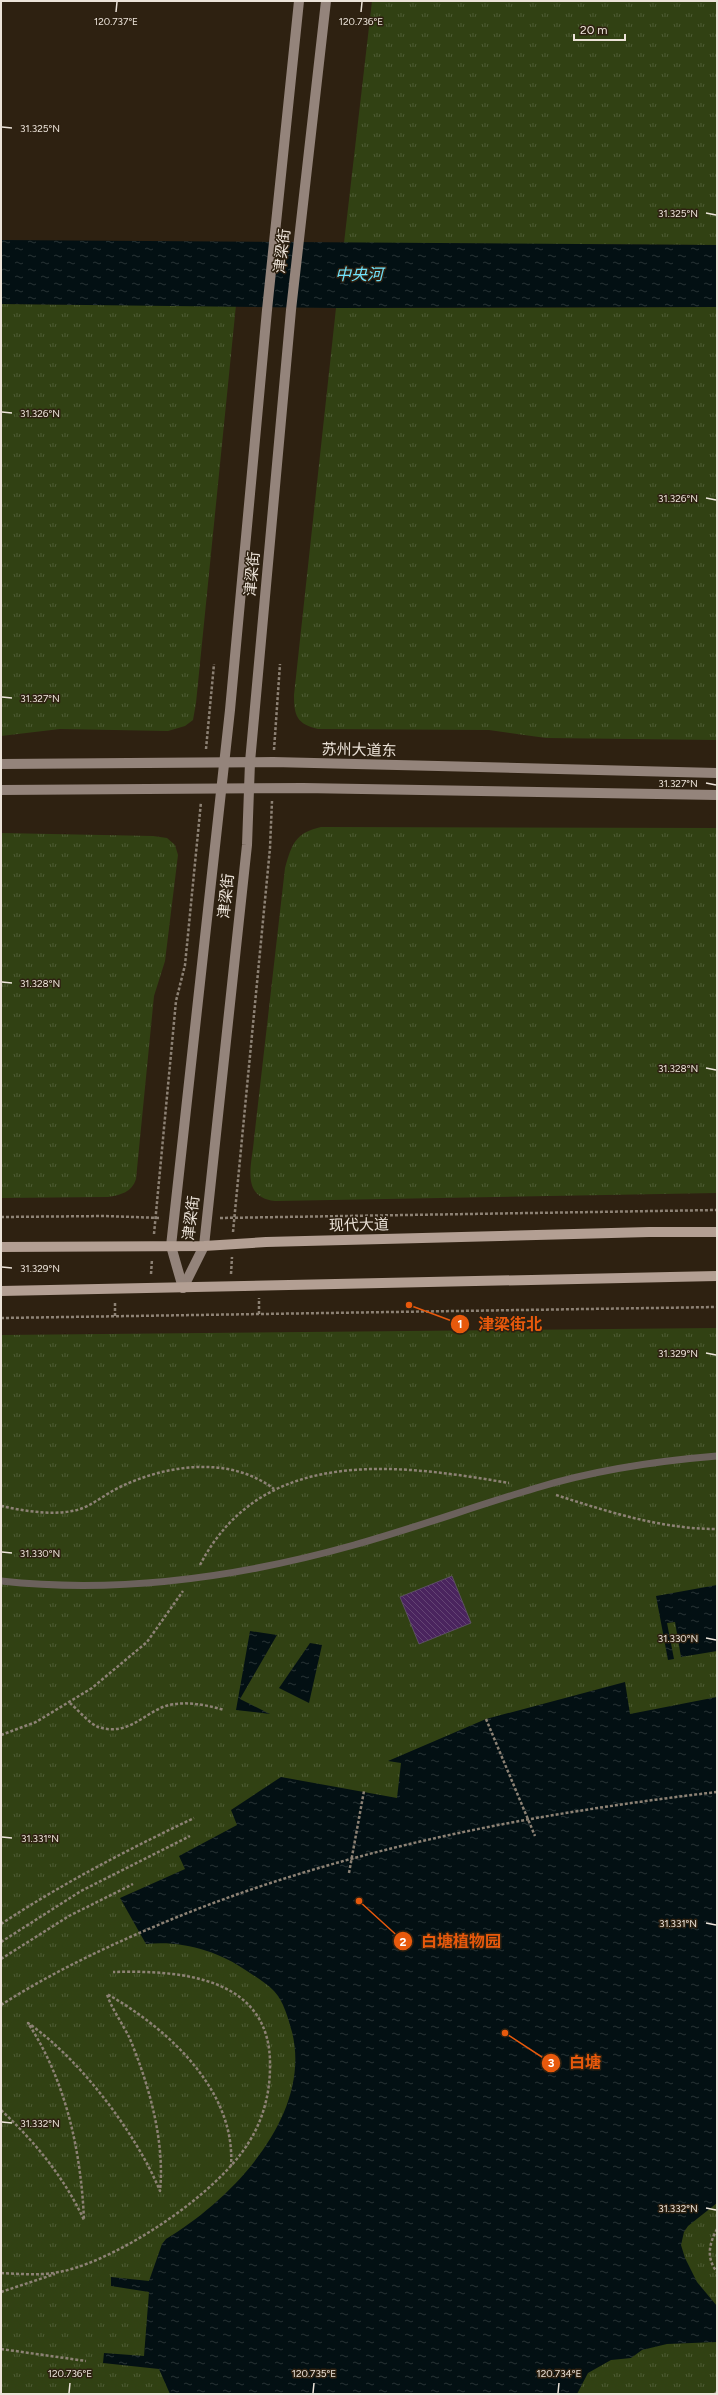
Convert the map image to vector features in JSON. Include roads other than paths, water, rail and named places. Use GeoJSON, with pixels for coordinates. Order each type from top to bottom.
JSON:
{"type":"FeatureCollection","features":[{"type":"Feature","properties":{"kind":"main road","name":"津梁街"},"geometry":{"type":"LineString","coordinates":[[183,1288],[171,1246],[224,762],[274,238],[299,1]]}},
{"type":"Feature","properties":{"kind":"main road","name":"津梁街"},"geometry":{"type":"LineString","coordinates":[[183,1288],[204,1246],[247,845],[250,762],[291,310],[326,1]]}},
{"type":"Feature","properties":{"kind":"main road","name":"苏州大道东"},"geometry":{"type":"LineString","coordinates":[[1,764],[205,764],[224,762],[273,762],[717,773]]}},
{"type":"Feature","properties":{"kind":"main road"},"geometry":{"type":"LineString","coordinates":[[1,790],[272,788],[717,795]]}},
{"type":"Feature","properties":{"kind":"main road","name":"现代大道"},"geometry":{"type":"LineString","coordinates":[[1,1248],[204,1246],[648,1232],[717,1232]]}},
{"type":"Feature","properties":{"kind":"main road"},"geometry":{"type":"LineString","coordinates":[[1,1291],[717,1276]]}},
{"type":"Feature","properties":{"kind":"lane"},"geometry":{"type":"LineString","coordinates":[[1,1581],[52,1585],[103,1585],[164,1581],[234,1572],[354,1545],[490,1501],[576,1478],[654,1463],[717,1456]]}},
{"type":"Feature","properties":{"kind":"water","name":"中央河"},"geometry":{"type":"Polygon","coordinates":[[[1,240],[717,245],[717,307],[336,308],[1,304],[1,240]]]}},
{"type":"Feature","properties":{"kind":"water"},"geometry":{"type":"Polygon","coordinates":[[[717,1585],[717,1651],[681,1657],[675,1622],[667,1623],[674,1659],[668,1660],[656,1596],[717,1585]]]}},
{"type":"Feature","properties":{"kind":"water"},"geometry":{"type":"Polygon","coordinates":[[[250,1631],[277,1635],[240,1699],[270,1714],[236,1710],[250,1631]]]}},
{"type":"Feature","properties":{"kind":"water"},"geometry":{"type":"Polygon","coordinates":[[[310,1643],[322,1645],[309,1703],[279,1688],[310,1643]]]}},
{"type":"Feature","properties":{"kind":"water"},"geometry":{"type":"Polygon","coordinates":[[[625,1682],[630,1714],[717,1697],[717,2203],[688,2226],[684,2232],[681,2245],[685,2258],[697,2282],[717,2306],[717,2342],[667,2344],[642,2350],[631,2358],[611,2360],[588,2373],[577,2394],[170,2394],[159,2369],[103,2363],[104,2353],[144,2356],[149,2292],[111,2286],[111,2277],[149,2281],[162,2244],[166,2239],[191,2222],[216,2202],[240,2179],[261,2152],[278,2124],[290,2094],[295,2063],[292,2032],[289,2021],[283,2005],[268,1985],[236,1964],[199,1948],[173,1944],[146,1944],[120,1898],[185,1869],[179,1856],[237,1825],[231,1810],[281,1777],[397,1798],[401,1763],[388,1761],[486,1719],[625,1682]]]}},
{"type":"Feature","properties":{"kind":"place","name":"津梁街北"},"geometry":{"type":"Point","coordinates":[409,1305]}},
{"type":"Feature","properties":{"kind":"place","name":"白塘植物园"},"geometry":{"type":"Point","coordinates":[359,1901]}},
{"type":"Feature","properties":{"kind":"place","name":"白塘"},"geometry":{"type":"Point","coordinates":[505,2033]}}]}
